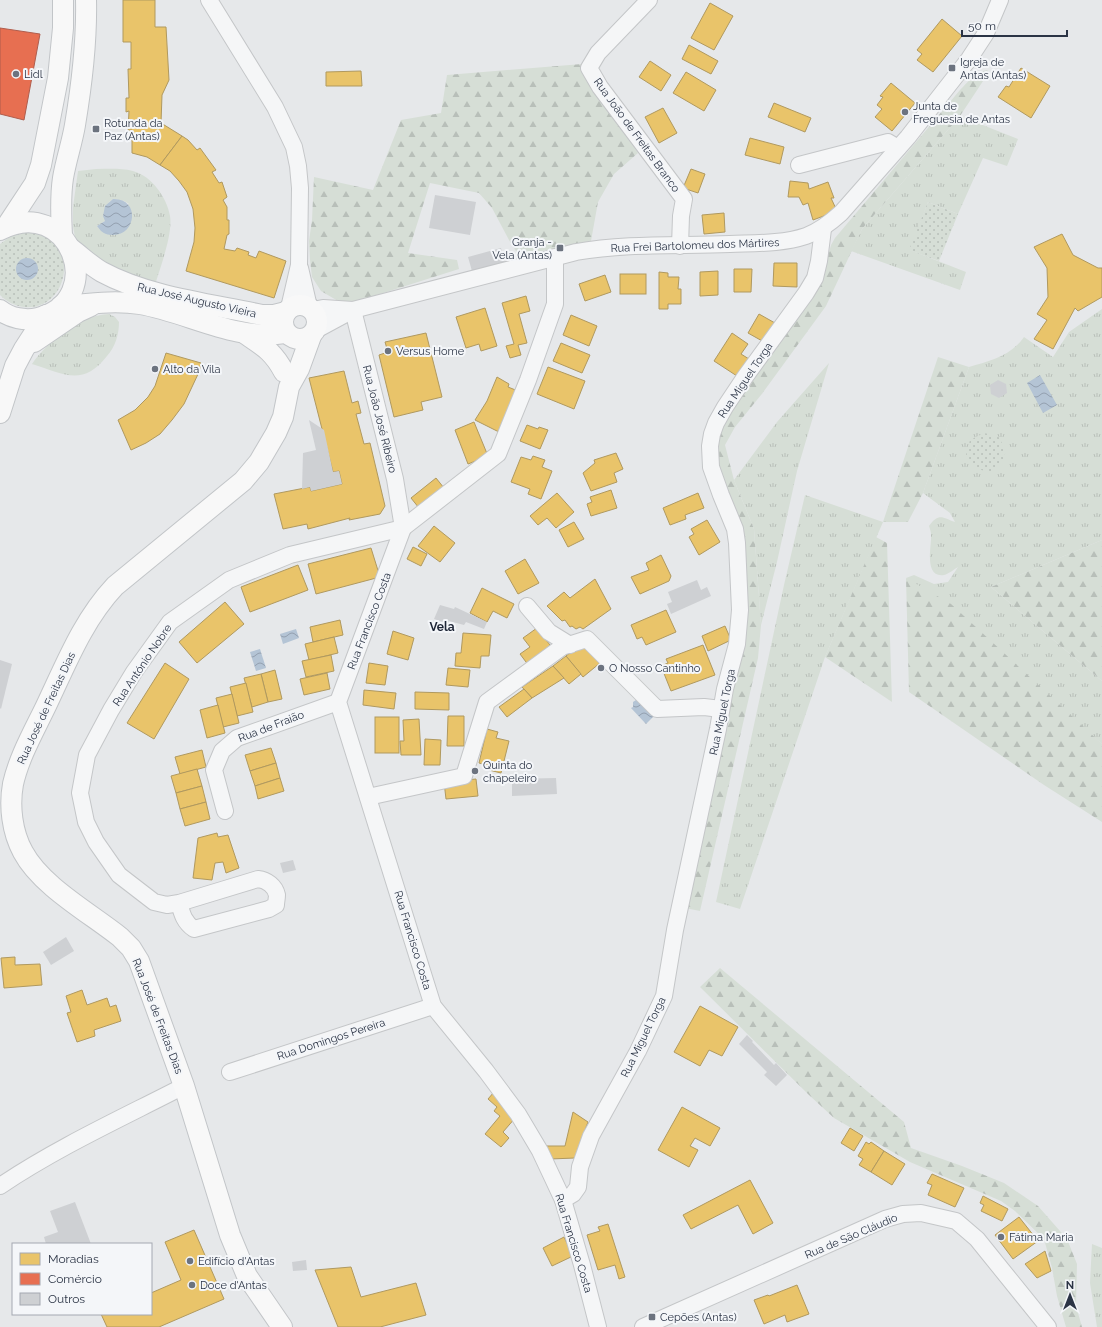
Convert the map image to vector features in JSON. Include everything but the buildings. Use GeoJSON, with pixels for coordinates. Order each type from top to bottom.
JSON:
{"type":"FeatureCollection","features":[{"type":"Feature","properties":{"kind":"main road"},"geometry":{"type":"LineString","coordinates":[[3,229],[35,183],[41,165],[58,78],[63,28],[63,0]]}},
{"type":"Feature","properties":{"kind":"main road"},"geometry":{"type":"LineString","coordinates":[[0,413],[13,371],[24,349],[53,311],[70,294],[75,279],[75,263],[66,242],[61,218],[62,190],[63,178],[75,126],[84,65],[87,24],[86,0]]}},
{"type":"Feature","properties":{"kind":"main road","name":"Rua José Augusto Vieira"},"geometry":{"type":"LineString","coordinates":[[3,229],[17,223],[29,222],[41,224],[52,229],[101,271],[137,287],[170,296],[262,315],[274,315],[287,310]]}},
{"type":"Feature","properties":{"kind":"main road","name":"Rua José Augusto Vieira"},"geometry":{"type":"LineString","coordinates":[[0,310],[4,314],[18,318],[32,319],[53,311],[97,304],[114,302],[140,304],[242,332],[288,334]]}},
{"type":"Feature","properties":{"kind":"main road"},"geometry":{"type":"LineString","coordinates":[[24,349],[78,312],[97,304]]}},
{"type":"Feature","properties":{"kind":"main road"},"geometry":{"type":"LineString","coordinates":[[286,380],[288,334],[282,322],[287,310],[299,305],[311,308],[318,319],[314,333],[301,340],[288,334]]}},
{"type":"Feature","properties":{"kind":"main road"},"geometry":{"type":"LineString","coordinates":[[242,332],[266,348],[277,359],[286,380]]}},
{"type":"Feature","properties":{"kind":"main road","name":"Rua José de Freitas Dias"},"geometry":{"type":"LineString","coordinates":[[282,1327],[248,1276],[230,1235],[184,1086],[139,961],[120,937],[47,882],[23,852],[17,837],[12,812],[13,784],[19,763],[89,620],[115,586],[198,520],[243,481],[259,462],[276,433],[283,417],[286,380],[299,369],[314,333]]}},
{"type":"Feature","properties":{"kind":"street"},"geometry":{"type":"LineString","coordinates":[[209,0],[275,107],[294,147],[298,166],[300,188],[299,265],[287,310]]}},
{"type":"Feature","properties":{"kind":"street","name":"Rua João de Freitas Branco"},"geometry":{"type":"LineString","coordinates":[[649,0],[598,53],[589,68],[600,87],[684,199],[681,216],[680,246]]}},
{"type":"Feature","properties":{"kind":"street","name":"Rua Frei Bartolomeu dos Mártires"},"geometry":{"type":"LineString","coordinates":[[314,333],[353,310],[555,257],[597,248],[788,241],[823,229],[841,214],[941,96],[979,46],[1000,0]]}},
{"type":"Feature","properties":{"kind":"street"},"geometry":{"type":"LineString","coordinates":[[799,165],[888,142],[898,148]]}},
{"type":"Feature","properties":{"kind":"street","name":"Rua Miguel Torga"},"geometry":{"type":"LineString","coordinates":[[563,1200],[574,1194],[578,1186],[580,1167],[591,1136],[638,1051],[664,996],[675,930],[725,688],[737,644],[740,599],[735,530],[711,467],[710,446],[712,434],[725,407],[806,294],[815,278],[823,229]]}},
{"type":"Feature","properties":{"kind":"street"},"geometry":{"type":"LineString","coordinates":[[403,528],[498,454],[528,380],[555,304],[555,257]]}},
{"type":"Feature","properties":{"kind":"street"},"geometry":{"type":"LineString","coordinates":[[299,265],[311,308]]}},
{"type":"Feature","properties":{"kind":"street","name":"Rua Frei Bartolomeu dos Mártires"},"geometry":{"type":"LineString","coordinates":[[311,308],[353,310]]}},
{"type":"Feature","properties":{"kind":"street","name":"Rua João José Ribeiro"},"geometry":{"type":"LineString","coordinates":[[353,310],[395,479],[403,528]]}},
{"type":"Feature","properties":{"kind":"street","name":"Rua Francisco Costa"},"geometry":{"type":"LineString","coordinates":[[403,528],[338,702],[433,1006],[486,1071],[518,1114],[540,1151],[563,1200],[598,1327]]}},
{"type":"Feature","properties":{"kind":"street","name":"Rua António Nobre"},"geometry":{"type":"LineString","coordinates":[[179,903],[182,915],[187,924],[194,929],[269,909],[276,905],[277,895],[271,884],[265,879],[258,879],[179,903],[167,905],[154,902],[119,875],[96,842],[86,822],[80,793],[87,755],[111,710],[134,672],[170,622],[229,580],[290,556],[403,528]]}},
{"type":"Feature","properties":{"kind":"street"},"geometry":{"type":"LineString","coordinates":[[527,606],[549,632],[570,645]]}},
{"type":"Feature","properties":{"kind":"street"},"geometry":{"type":"LineString","coordinates":[[368,797],[464,776],[487,702],[562,647],[586,639],[657,709],[704,706],[721,709]]}},
{"type":"Feature","properties":{"kind":"street","name":"Rua de Fraião"},"geometry":{"type":"LineString","coordinates":[[225,811],[214,770],[222,752],[237,738],[338,702]]}},
{"type":"Feature","properties":{"kind":"street","name":"Rua Domingos Pereira"},"geometry":{"type":"LineString","coordinates":[[230,1072],[433,1006]]}},
{"type":"Feature","properties":{"kind":"street"},"geometry":{"type":"LineString","coordinates":[[0,1186],[81,1138],[184,1086]]}},
{"type":"Feature","properties":{"kind":"street","name":"Rua de São Cláudio"},"geometry":{"type":"LineString","coordinates":[[643,1327],[885,1219],[903,1214],[921,1213],[956,1221],[977,1239],[1048,1327]]}},
{"type":"Feature","properties":{"kind":"green space"},"geometry":{"type":"Polygon","coordinates":[[[582,64],[638,153],[614,174],[598,202],[591,241],[519,256],[492,208],[479,193],[430,183],[408,253],[457,260],[459,269],[358,301],[338,301],[321,291],[312,277],[310,260],[309,241],[312,220],[314,177],[373,190],[401,120],[441,113],[447,75],[582,64]]]}},
{"type":"Feature","properties":{"kind":"green space"},"geometry":{"type":"Polygon","coordinates":[[[987,70],[989,72],[960,116],[862,229],[826,306],[761,395],[735,427],[725,445],[734,480],[754,529],[761,625],[758,658],[700,911],[685,908],[745,627],[719,480],[717,432],[824,271],[831,245],[835,238],[960,90],[975,75],[987,70]]]}},
{"type":"Feature","properties":{"kind":"green space"},"geometry":{"type":"Polygon","coordinates":[[[960,116],[1018,139],[1007,166],[983,158],[958,214],[928,202],[910,250],[966,272],[960,290],[851,251],[862,229],[960,116]]]}},
{"type":"Feature","properties":{"kind":"green space"},"geometry":{"type":"Polygon","coordinates":[[[96,169],[124,169],[133,171],[146,178],[158,189],[166,202],[170,216],[170,232],[166,251],[155,285],[94,259],[76,243],[73,226],[73,207],[78,171],[96,169]],[[114,199],[109,202],[105,221],[97,226],[100,230],[129,204],[124,201],[114,199]]]}},
{"type":"Feature","properties":{"kind":"green space"},"geometry":{"type":"Polygon","coordinates":[[[928,202],[958,214],[939,261],[909,250],[928,202]]]}},
{"type":"Feature","properties":{"kind":"green space"},"geometry":{"type":"Polygon","coordinates":[[[24,232],[48,238],[57,247],[63,258],[64,270],[62,282],[48,301],[37,306],[17,306],[8,302],[0,295],[0,244],[11,236],[24,232]]]}},
{"type":"Feature","properties":{"kind":"green space"},"geometry":{"type":"Polygon","coordinates":[[[1102,309],[1102,540],[991,587],[1102,681],[1102,744],[906,578],[914,575],[934,584],[948,582],[958,567],[944,575],[937,575],[933,571],[930,560],[931,532],[929,526],[936,519],[941,517],[955,522],[950,513],[923,493],[969,367],[999,357],[1013,349],[1024,337],[1053,357],[1069,332],[1102,309]]]}},
{"type":"Feature","properties":{"kind":"green space"},"geometry":{"type":"Polygon","coordinates":[[[109,314],[115,317],[119,322],[116,340],[107,356],[90,372],[81,375],[63,374],[32,364],[46,347],[76,324],[87,319],[109,314]]]}},
{"type":"Feature","properties":{"kind":"green space"},"geometry":{"type":"Polygon","coordinates":[[[938,357],[969,367],[923,493],[908,522],[883,522],[938,357]]]}},
{"type":"Feature","properties":{"kind":"green space"},"geometry":{"type":"Polygon","coordinates":[[[829,363],[797,471],[777,562],[761,625],[754,529],[734,480],[777,422],[829,363]]]}},
{"type":"Feature","properties":{"kind":"green space"},"geometry":{"type":"Polygon","coordinates":[[[984,433],[998,436],[1006,450],[1002,464],[989,472],[974,468],[966,455],[970,440],[984,433]]]}},
{"type":"Feature","properties":{"kind":"green space"},"geometry":{"type":"Polygon","coordinates":[[[805,495],[883,522],[825,657],[740,909],[716,902],[784,585],[805,495]]]}},
{"type":"Feature","properties":{"kind":"green space"},"geometry":{"type":"Polygon","coordinates":[[[876,537],[887,543],[892,702],[825,657],[876,537]]]}},
{"type":"Feature","properties":{"kind":"green space"},"geometry":{"type":"Polygon","coordinates":[[[1102,540],[1102,681],[991,587],[1102,540]]]}},
{"type":"Feature","properties":{"kind":"green space"},"geometry":{"type":"Polygon","coordinates":[[[906,578],[951,604],[1102,744],[1102,822],[1044,785],[909,692],[906,578]]]}},
{"type":"Feature","properties":{"kind":"green space"},"geometry":{"type":"Polygon","coordinates":[[[720,968],[904,1122],[911,1148],[1004,1183],[1038,1206],[1067,1239],[1077,1264],[1076,1306],[1082,1327],[1066,1327],[1057,1296],[1052,1268],[1044,1239],[1015,1211],[1001,1201],[910,1162],[834,1118],[700,987],[720,968]]]}},
{"type":"Feature","properties":{"kind":"green space"},"geometry":{"type":"Polygon","coordinates":[[[1092,1244],[1102,1248],[1102,1327],[1097,1327],[1090,1283],[1092,1244]]]}},
{"type":"Feature","properties":{"kind":"water"},"geometry":{"type":"Polygon","coordinates":[[[113,199],[122,200],[128,204],[132,217],[131,223],[127,229],[121,233],[113,235],[104,233],[97,226],[105,221],[103,216],[105,206],[113,199]]]}},
{"type":"Feature","properties":{"kind":"water"},"geometry":{"type":"Polygon","coordinates":[[[27,258],[35,261],[38,269],[35,277],[27,280],[19,277],[16,269],[19,261],[27,258]]]}},
{"type":"Feature","properties":{"kind":"water"},"geometry":{"type":"Polygon","coordinates":[[[1040,375],[1057,405],[1043,413],[1027,383],[1040,375]]]}},
{"type":"Feature","properties":{"kind":"water"},"geometry":{"type":"Polygon","coordinates":[[[296,629],[299,638],[283,644],[280,634],[296,629]]]}},
{"type":"Feature","properties":{"kind":"water"},"geometry":{"type":"Polygon","coordinates":[[[260,649],[266,668],[256,671],[250,652],[260,649]]]}},
{"type":"Feature","properties":{"kind":"water"},"geometry":{"type":"Polygon","coordinates":[[[636,700],[654,716],[646,724],[631,708],[633,707],[633,702],[636,700]]]}},
{"type":"Feature","properties":{"kind":"place","name":"Igreja de Antas (Antas)"},"geometry":{"type":"Point","coordinates":[952,68]}},
{"type":"Feature","properties":{"kind":"place","name":"Lidl"},"geometry":{"type":"Point","coordinates":[16,74]}},
{"type":"Feature","properties":{"kind":"place","name":"Junta de Freguesia de Antas"},"geometry":{"type":"Point","coordinates":[905,112]}},
{"type":"Feature","properties":{"kind":"place","name":"Rotunda da Paz (Antas)"},"geometry":{"type":"Point","coordinates":[96,129]}},
{"type":"Feature","properties":{"kind":"place","name":"Granja - Vela (Antas)"},"geometry":{"type":"Point","coordinates":[560,248]}},
{"type":"Feature","properties":{"kind":"place","name":"Versus Home"},"geometry":{"type":"Point","coordinates":[388,351]}},
{"type":"Feature","properties":{"kind":"place","name":"Alto da Vila"},"geometry":{"type":"Point","coordinates":[155,369]}},
{"type":"Feature","properties":{"kind":"place","name":"O Nosso Cantinho"},"geometry":{"type":"Point","coordinates":[601,668]}},
{"type":"Feature","properties":{"kind":"place","name":"Quinta do chapeleiro"},"geometry":{"type":"Point","coordinates":[475,771]}},
{"type":"Feature","properties":{"kind":"place","name":"Fátima Maria"},"geometry":{"type":"Point","coordinates":[1001,1237]}},
{"type":"Feature","properties":{"kind":"place","name":"Edifício d'Antas"},"geometry":{"type":"Point","coordinates":[190,1261]}},
{"type":"Feature","properties":{"kind":"place","name":"Doce d'Antas"},"geometry":{"type":"Point","coordinates":[192,1285]}},
{"type":"Feature","properties":{"kind":"place","name":"Cepões (Antas)"},"geometry":{"type":"Point","coordinates":[652,1317]}},
{"type":"Feature","properties":{"kind":"district","name":"Vela"},"geometry":{"type":"Point","coordinates":[442,627]}}]}
